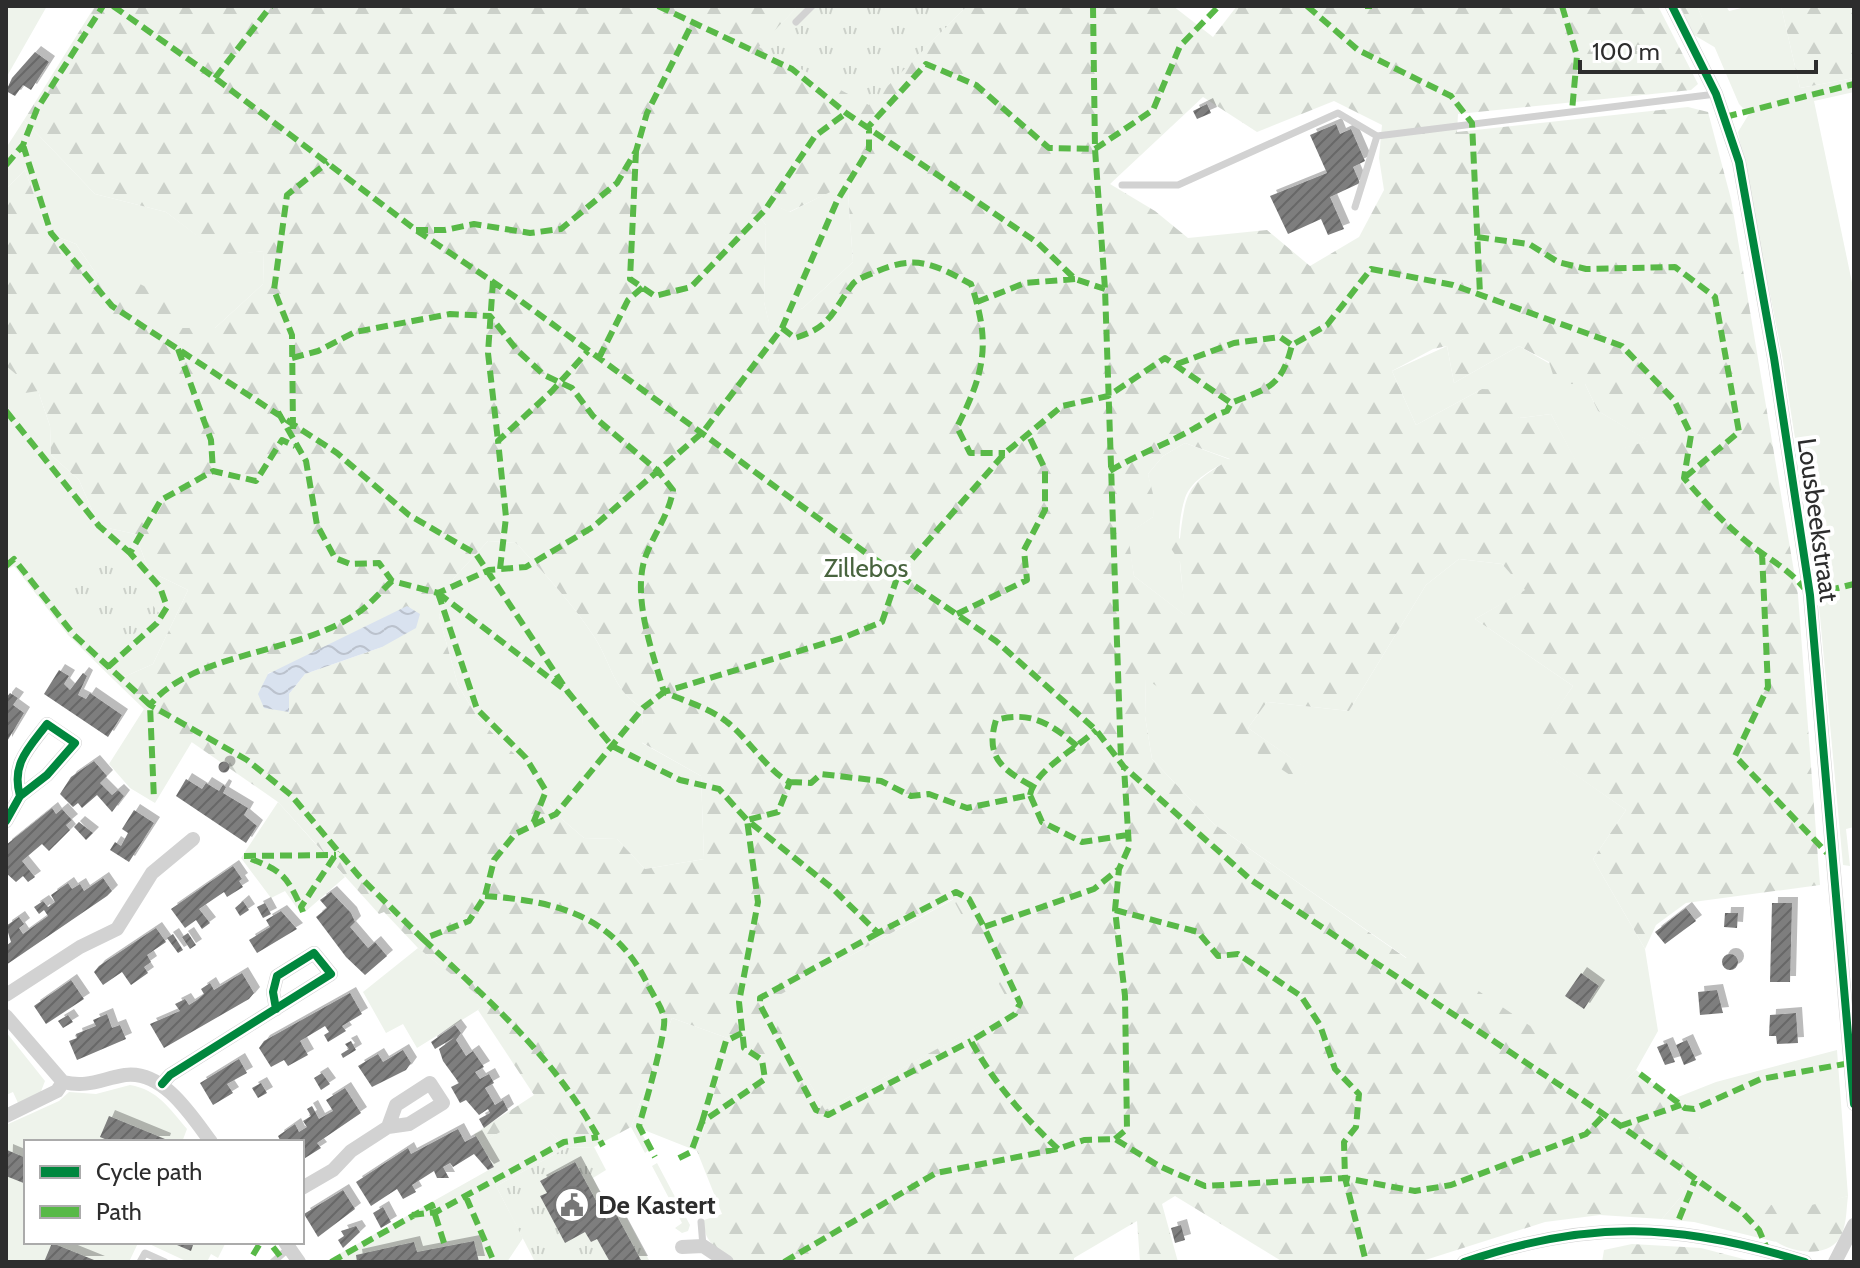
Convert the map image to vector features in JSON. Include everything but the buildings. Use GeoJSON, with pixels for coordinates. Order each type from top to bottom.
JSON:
{"type":"FeatureCollection","features":[{"type":"Feature","properties":{"kind":"street","name":"Lousbeekstraat"},"geometry":{"type":"LineString","coordinates":[[1672,6],[1716,94],[1739,162],[1810,595],[1854,1104]]}},
{"type":"Feature","properties":{"kind":"street"},"geometry":{"type":"LineString","coordinates":[[6,821],[20,796],[47,775],[75,743],[47,724],[23,755],[15,777],[20,796]]}},
{"type":"Feature","properties":{"kind":"street"},"geometry":{"type":"LineString","coordinates":[[6,995],[80,947],[117,929],[152,873],[193,839]]}},
{"type":"Feature","properties":{"kind":"street"},"geometry":{"type":"LineString","coordinates":[[162,1084],[170,1075],[276,1009]]}},
{"type":"Feature","properties":{"kind":"street"},"geometry":{"type":"LineString","coordinates":[[6,1016],[63,1082],[92,1085],[126,1075],[147,1077],[162,1084],[209,1140]]}},
{"type":"Feature","properties":{"kind":"street"},"geometry":{"type":"LineString","coordinates":[[6,1116],[46,1098],[63,1082]]}},
{"type":"Feature","properties":{"kind":"street"},"geometry":{"type":"LineString","coordinates":[[304,1187],[333,1170],[351,1151],[388,1127]]}},
{"type":"Feature","properties":{"kind":"street"},"geometry":{"type":"LineString","coordinates":[[1835,1262],[1854,1225]]}},
{"type":"Feature","properties":{"kind":"street"},"geometry":{"type":"LineString","coordinates":[[1464,1262],[1550,1236],[1622,1230],[1723,1239],[1805,1262]]}},
{"type":"Feature","properties":{"kind":"street"},"geometry":{"type":"LineString","coordinates":[[287,1245],[299,1262]]}},
{"type":"Feature","properties":{"kind":"street"},"geometry":{"type":"LineString","coordinates":[[682,1247],[703,1246],[727,1262]]}},
{"type":"Feature","properties":{"kind":"lane"},"geometry":{"type":"LineString","coordinates":[[796,22],[812,6]]}},
{"type":"Feature","properties":{"kind":"lane"},"geometry":{"type":"LineString","coordinates":[[1122,185],[1178,185],[1338,113],[1377,136],[1716,94]]}},
{"type":"Feature","properties":{"kind":"lane"},"geometry":{"type":"LineString","coordinates":[[1355,207],[1377,136]]}},
{"type":"Feature","properties":{"kind":"lane"},"geometry":{"type":"LineString","coordinates":[[701,1222],[703,1246]]}},
{"type":"Feature","properties":{"kind":"lane"},"geometry":{"type":"LineString","coordinates":[[273,1262],[287,1245]]}},
{"type":"Feature","properties":{"kind":"lane"},"geometry":{"type":"LineString","coordinates":[[140,1262],[145,1253],[165,1262]]}},
{"type":"Feature","properties":{"kind":"green space"},"geometry":{"type":"Polygon","coordinates":[[[6,6],[47,6],[6,78],[6,6]]]}},
{"type":"Feature","properties":{"kind":"green space","name":"Zillebos"},"geometry":{"type":"Polygon","coordinates":[[[95,6],[798,6],[760,47],[869,104],[967,6],[1173,6],[1213,37],[1237,6],[1658,6],[1698,84],[1691,90],[1458,114],[1457,132],[1688,107],[1708,112],[1731,199],[1798,595],[1820,885],[1686,903],[1656,925],[1645,949],[1593,859],[1626,810],[1532,745],[1573,686],[1475,619],[1525,590],[1502,564],[1459,559],[1426,585],[1349,711],[1267,702],[1248,728],[1312,772],[1305,785],[1146,679],[1145,716],[1152,759],[1214,824],[1406,958],[1415,948],[1619,1086],[1636,1070],[1673,1099],[1700,1137],[1687,1169],[1663,1152],[1684,1193],[1662,1219],[1600,1215],[1545,1222],[1419,1262],[1283,1262],[1175,1196],[1162,1204],[1178,1262],[1140,1262],[1137,1221],[1074,1258],[1074,1262],[737,1262],[713,1246],[706,1235],[704,1220],[722,1214],[697,1151],[730,1039],[672,1018],[631,1127],[594,1147],[566,1148],[532,1115],[480,1143],[474,1134],[534,1095],[478,1010],[485,1001],[418,948],[384,912],[379,914],[278,802],[144,709],[115,681],[153,664],[188,590],[149,571],[135,534],[99,526],[79,480],[51,455],[50,426],[38,391],[12,395],[17,375],[6,366],[6,189],[25,170],[48,233],[76,244],[99,278],[120,274],[166,297],[176,328],[215,328],[263,284],[264,251],[223,256],[166,212],[95,194],[24,120],[95,6]],[[1203,97],[1110,184],[1155,211],[1188,238],[1267,230],[1310,266],[1359,237],[1384,190],[1379,158],[1382,125],[1334,101],[1257,132],[1203,97]],[[851,182],[789,212],[767,202],[757,214],[766,225],[764,302],[769,322],[803,308],[853,262],[848,193],[851,182]],[[1447,346],[1433,349],[1392,371],[1416,425],[1482,389],[1506,390],[1519,418],[1551,414],[1576,461],[1648,441],[1598,411],[1585,384],[1556,384],[1549,362],[1519,346],[1454,383],[1447,346]],[[1185,443],[1163,456],[1148,474],[1155,502],[1153,517],[1128,534],[1134,576],[1185,615],[1180,562],[1170,547],[1180,538],[1187,498],[1197,482],[1230,459],[1185,443]],[[488,541],[454,578],[439,616],[458,685],[479,720],[522,761],[556,814],[584,838],[617,839],[645,869],[704,859],[701,776],[641,742],[643,708],[625,694],[595,638],[577,613],[516,543],[488,541]],[[382,647],[268,673],[289,694],[305,674],[382,647]],[[953,899],[765,1003],[825,1110],[1012,1008],[953,899]]]}},
{"type":"Feature","properties":{"kind":"green space"},"geometry":{"type":"Polygon","coordinates":[[[798,6],[967,6],[869,105],[759,47],[798,6]]]}},
{"type":"Feature","properties":{"kind":"green space"},"geometry":{"type":"Polygon","coordinates":[[[1680,6],[1697,6],[1716,48],[1694,35],[1680,6]]]}},
{"type":"Feature","properties":{"kind":"green space"},"geometry":{"type":"Polygon","coordinates":[[[1697,6],[1726,6],[1729,11],[1750,6],[1781,6],[1800,88],[1854,78],[1854,92],[1814,101],[1854,292],[1854,827],[1846,829],[1850,866],[1843,865],[1816,573],[1782,355],[1738,132],[1749,114],[1739,104],[1697,6]]]}},
{"type":"Feature","properties":{"kind":"green space"},"geometry":{"type":"Polygon","coordinates":[[[1781,6],[1854,6],[1854,78],[1800,88],[1781,6]]]}},
{"type":"Feature","properties":{"kind":"green space"},"geometry":{"type":"Polygon","coordinates":[[[24,120],[95,194],[166,212],[223,255],[264,251],[263,284],[215,328],[176,328],[99,278],[76,244],[48,233],[25,170],[6,189],[6,148],[24,120]]]}},
{"type":"Feature","properties":{"kind":"green space"},"geometry":{"type":"Polygon","coordinates":[[[851,181],[848,193],[853,262],[803,308],[769,323],[764,302],[766,225],[757,214],[767,202],[790,212],[851,181]]]}},
{"type":"Feature","properties":{"kind":"green space"},"geometry":{"type":"Polygon","coordinates":[[[1447,346],[1454,383],[1519,346],[1585,384],[1598,411],[1649,441],[1576,462],[1551,414],[1519,418],[1482,389],[1416,425],[1392,371],[1447,346]]]}},
{"type":"Feature","properties":{"kind":"green space"},"geometry":{"type":"Polygon","coordinates":[[[6,366],[38,391],[50,426],[51,455],[79,480],[99,526],[135,534],[149,571],[188,590],[153,664],[115,681],[68,635],[14,566],[6,570],[6,366]]]}},
{"type":"Feature","properties":{"kind":"green space"},"geometry":{"type":"Polygon","coordinates":[[[1185,443],[1231,460],[1198,480],[1185,498],[1179,542],[1186,616],[1134,576],[1127,534],[1153,517],[1154,502],[1148,474],[1163,456],[1185,443]]]}},
{"type":"Feature","properties":{"kind":"green space"},"geometry":{"type":"Polygon","coordinates":[[[488,541],[516,543],[577,613],[595,638],[619,686],[643,708],[642,743],[701,776],[704,859],[645,869],[617,839],[584,838],[556,814],[522,761],[479,720],[458,685],[439,616],[454,578],[488,541]]]}},
{"type":"Feature","properties":{"kind":"green space"},"geometry":{"type":"Polygon","coordinates":[[[101,543],[159,613],[116,649],[59,578],[101,543]]]}},
{"type":"Feature","properties":{"kind":"green space"},"geometry":{"type":"Polygon","coordinates":[[[1459,559],[1502,564],[1526,590],[1475,619],[1573,686],[1533,745],[1626,810],[1593,859],[1645,949],[1658,1031],[1636,1070],[1619,1087],[1415,949],[1407,958],[1214,824],[1152,759],[1145,716],[1146,678],[1305,784],[1311,772],[1248,728],[1267,702],[1349,711],[1426,585],[1459,559]]]}},
{"type":"Feature","properties":{"kind":"green space"},"geometry":{"type":"Polygon","coordinates":[[[144,709],[193,740],[155,803],[130,788],[109,764],[144,709]]]}},
{"type":"Feature","properties":{"kind":"green space"},"geometry":{"type":"Polygon","coordinates":[[[278,802],[345,877],[305,912],[299,911],[285,891],[271,898],[241,858],[278,802]]]}},
{"type":"Feature","properties":{"kind":"green space"},"geometry":{"type":"Polygon","coordinates":[[[954,899],[1013,1008],[825,1110],[764,1003],[954,899]]]}},
{"type":"Feature","properties":{"kind":"green space"},"geometry":{"type":"Polygon","coordinates":[[[418,948],[486,1001],[478,1010],[417,1048],[403,1024],[386,1033],[363,992],[418,948]]]}},
{"type":"Feature","properties":{"kind":"green space"},"geometry":{"type":"Polygon","coordinates":[[[672,1018],[730,1039],[697,1151],[639,1128],[650,1149],[645,1153],[631,1127],[672,1018]]]}},
{"type":"Feature","properties":{"kind":"green space"},"geometry":{"type":"Polygon","coordinates":[[[6,1032],[45,1081],[40,1094],[18,1103],[13,1092],[6,1095],[6,1032]]]}},
{"type":"Feature","properties":{"kind":"green space"},"geometry":{"type":"Polygon","coordinates":[[[1837,1050],[1848,1196],[1759,1222],[1776,1242],[1694,1222],[1662,1219],[1684,1193],[1661,1151],[1700,1138],[1673,1099],[1716,1082],[1837,1050]]]}},
{"type":"Feature","properties":{"kind":"green space"},"geometry":{"type":"Polygon","coordinates":[[[130,1085],[148,1091],[168,1107],[187,1129],[183,1140],[24,1140],[24,1244],[138,1244],[129,1262],[6,1262],[6,1125],[59,1101],[69,1092],[96,1094],[130,1085]]]}},
{"type":"Feature","properties":{"kind":"green space"},"geometry":{"type":"Polygon","coordinates":[[[532,1114],[566,1148],[496,1186],[523,1238],[507,1262],[325,1262],[494,1167],[480,1143],[532,1114]]]}},
{"type":"Feature","properties":{"kind":"green space"},"geometry":{"type":"Polygon","coordinates":[[[594,1147],[606,1170],[593,1178],[609,1210],[620,1205],[650,1262],[535,1262],[496,1186],[566,1148],[594,1147]]]}},
{"type":"Feature","properties":{"kind":"green space"},"geometry":{"type":"Polygon","coordinates":[[[657,1163],[690,1225],[688,1231],[682,1233],[675,1228],[682,1223],[652,1166],[657,1163]]]}},
{"type":"Feature","properties":{"kind":"green space"},"geometry":{"type":"Polygon","coordinates":[[[1848,1196],[1842,1234],[1826,1249],[1808,1252],[1782,1245],[1759,1222],[1771,1205],[1781,1204],[1791,1210],[1848,1196]]]}},
{"type":"Feature","properties":{"kind":"green space"},"geometry":{"type":"Polygon","coordinates":[[[149,1244],[225,1244],[218,1258],[211,1254],[207,1262],[188,1262],[149,1244]]]}},
{"type":"Feature","properties":{"kind":"green space"},"geometry":{"type":"Polygon","coordinates":[[[1632,1244],[1701,1248],[1755,1262],[1602,1262],[1604,1250],[1632,1244]]]}},
{"type":"Feature","properties":{"kind":"water"},"geometry":{"type":"Polygon","coordinates":[[[407,606],[420,614],[416,628],[382,647],[305,674],[289,694],[289,712],[264,708],[258,694],[268,674],[407,606]]]}},
{"type":"Feature","properties":{"kind":"marked path"},"geometry":{"type":"LineString","coordinates":[[6,165],[23,145],[37,109],[103,6]]}},
{"type":"Feature","properties":{"kind":"marked path"},"geometry":{"type":"LineString","coordinates":[[113,6],[215,78],[416,230],[514,296],[866,553],[996,641],[1096,730],[1124,767],[1251,880],[1611,1119],[1741,1211],[1759,1230],[1768,1251]]}},
{"type":"Feature","properties":{"kind":"marked path"},"geometry":{"type":"LineString","coordinates":[[215,78],[271,6]]}},
{"type":"Feature","properties":{"kind":"marked path"},"geometry":{"type":"LineString","coordinates":[[658,6],[792,69],[846,113],[1038,243],[1075,279],[1105,289]]}},
{"type":"Feature","properties":{"kind":"marked path"},"geometry":{"type":"LineString","coordinates":[[1093,6],[1095,149],[1105,289],[1121,760]]}},
{"type":"Feature","properties":{"kind":"marked path"},"geometry":{"type":"LineString","coordinates":[[278,412],[306,461],[317,525],[335,558],[350,564],[379,563],[392,581],[438,593],[489,570],[526,567],[593,527],[703,432],[782,328],[837,201],[869,149],[869,126],[926,64],[976,85],[1049,148],[1095,149],[1153,110],[1180,46],[1219,6]]}},
{"type":"Feature","properties":{"kind":"marked path"},"geometry":{"type":"LineString","coordinates":[[1307,6],[1358,50],[1451,96],[1472,123],[1480,294]]}},
{"type":"Feature","properties":{"kind":"marked path"},"geometry":{"type":"LineString","coordinates":[[1365,6],[1372,6]]}},
{"type":"Feature","properties":{"kind":"marked path"},"geometry":{"type":"LineString","coordinates":[[1562,6],[1577,56],[1572,111]]}},
{"type":"Feature","properties":{"kind":"marked path"},"geometry":{"type":"LineString","coordinates":[[416,230],[445,230],[474,224],[530,233],[561,229],[617,183],[636,151],[647,113],[692,24]]}},
{"type":"Feature","properties":{"kind":"marked path"},"geometry":{"type":"LineString","coordinates":[[1725,117],[1854,84]]}},
{"type":"Feature","properties":{"kind":"marked path"},"geometry":{"type":"LineString","coordinates":[[636,151],[630,279],[655,296],[691,287],[765,210],[815,136],[846,113]]}},
{"type":"Feature","properties":{"kind":"marked path"},"geometry":{"type":"LineString","coordinates":[[23,145],[51,233],[112,306],[337,453],[409,515],[476,554],[568,692]]}},
{"type":"Feature","properties":{"kind":"marked path"},"geometry":{"type":"LineString","coordinates":[[293,429],[292,335],[274,290],[287,195],[328,162]]}},
{"type":"Feature","properties":{"kind":"marked path"},"geometry":{"type":"LineString","coordinates":[[1477,237],[1529,244],[1558,262],[1586,269],[1675,267],[1715,297],[1739,432],[1684,478]]}},
{"type":"Feature","properties":{"kind":"marked path"},"geometry":{"type":"LineString","coordinates":[[782,328],[795,338],[816,329],[830,318],[856,281],[888,267],[912,263],[934,266],[971,284],[981,324],[982,357],[974,390],[957,427],[970,453],[1005,453]]}},
{"type":"Feature","properties":{"kind":"marked path"},"geometry":{"type":"LineString","coordinates":[[1110,471],[1227,411],[1231,403],[1271,385],[1283,371],[1292,345],[1327,325],[1371,269],[1453,285],[1622,346],[1674,400],[1691,435],[1684,478],[1736,533],[1787,571],[1804,588]]}},
{"type":"Feature","properties":{"kind":"marked path"},"geometry":{"type":"LineString","coordinates":[[977,302],[1025,283],[1075,279]]}},
{"type":"Feature","properties":{"kind":"marked path"},"geometry":{"type":"LineString","coordinates":[[493,281],[488,353],[498,441]]}},
{"type":"Feature","properties":{"kind":"marked path"},"geometry":{"type":"LineString","coordinates":[[599,358],[628,300],[643,287]]}},
{"type":"Feature","properties":{"kind":"marked path"},"geometry":{"type":"LineString","coordinates":[[292,358],[318,351],[355,332],[450,314],[490,316],[517,350],[544,375],[572,388],[593,416],[658,471],[673,490],[645,558],[641,590],[646,626],[664,692],[845,637],[882,622],[898,575],[1005,453],[1062,406],[1108,396],[1165,358],[1231,403]]}},
{"type":"Feature","properties":{"kind":"marked path"},"geometry":{"type":"LineString","coordinates":[[1177,364],[1234,343],[1280,337],[1292,345]]}},
{"type":"Feature","properties":{"kind":"marked path"},"geometry":{"type":"LineString","coordinates":[[178,349],[211,440],[213,471]]}},
{"type":"Feature","properties":{"kind":"marked path"},"geometry":{"type":"LineString","coordinates":[[500,569],[506,517],[498,441],[552,391],[588,351]]}},
{"type":"Feature","properties":{"kind":"marked path"},"geometry":{"type":"LineString","coordinates":[[6,411],[99,526],[130,553]]}},
{"type":"Feature","properties":{"kind":"marked path"},"geometry":{"type":"LineString","coordinates":[[957,614],[1027,580],[1024,550],[1045,510],[1045,469],[1028,434]]}},
{"type":"Feature","properties":{"kind":"marked path"},"geometry":{"type":"LineString","coordinates":[[108,667],[157,623],[167,607],[160,587],[130,553],[161,500],[213,471],[256,481],[282,440],[295,446]]}},
{"type":"Feature","properties":{"kind":"marked path"},"geometry":{"type":"LineString","coordinates":[[1762,553],[1768,687],[1735,756],[1827,853]]}},
{"type":"Feature","properties":{"kind":"marked path"},"geometry":{"type":"LineString","coordinates":[[6,566],[14,559],[74,635],[150,705],[154,800]]}},
{"type":"Feature","properties":{"kind":"marked path"},"geometry":{"type":"LineString","coordinates":[[392,581],[361,611],[332,627],[192,674],[150,705],[247,760],[291,795],[358,875],[423,939],[469,921],[485,896],[494,860],[515,834],[556,814],[643,708],[664,692],[727,722],[775,772],[790,782],[778,812],[747,820],[758,902],[739,1002],[744,1048],[762,1060],[765,1079],[702,1122],[691,1152],[677,1159]]}},
{"type":"Feature","properties":{"kind":"marked path"},"geometry":{"type":"LineString","coordinates":[[1810,595],[1854,584]]}},
{"type":"Feature","properties":{"kind":"marked path"},"geometry":{"type":"LineString","coordinates":[[438,593],[568,692],[612,746],[680,780],[719,789],[747,820],[831,887],[878,933],[956,892],[969,899],[984,927]]}},
{"type":"Feature","properties":{"kind":"marked path"},"geometry":{"type":"LineString","coordinates":[[438,593],[477,709],[526,758],[546,791],[532,826]]}},
{"type":"Feature","properties":{"kind":"marked path"},"geometry":{"type":"LineString","coordinates":[[1032,786],[1012,774],[998,760],[993,743],[996,720],[1031,718],[1060,732],[1078,747]]}},
{"type":"Feature","properties":{"kind":"marked path"},"geometry":{"type":"LineString","coordinates":[[1030,795],[1033,786],[1048,768],[1096,730]]}},
{"type":"Feature","properties":{"kind":"marked path"},"geometry":{"type":"LineString","coordinates":[[1115,1139],[1127,1129],[1125,996],[1115,910],[1119,869],[1129,847],[1124,767]]}},
{"type":"Feature","properties":{"kind":"marked path"},"geometry":{"type":"LineString","coordinates":[[790,782],[811,783],[821,774],[881,781],[911,796],[929,794],[967,808],[1030,795],[1042,822],[1082,842],[1128,835]]}},
{"type":"Feature","properties":{"kind":"marked path"},"geometry":{"type":"LineString","coordinates":[[303,912],[301,907],[338,851]]}},
{"type":"Feature","properties":{"kind":"marked path"},"geometry":{"type":"LineString","coordinates":[[244,856],[336,855]]}},
{"type":"Feature","properties":{"kind":"marked path"},"geometry":{"type":"LineString","coordinates":[[251,859],[283,876],[301,907]]}},
{"type":"Feature","properties":{"kind":"marked path"},"geometry":{"type":"LineString","coordinates":[[1058,1149],[1010,1098],[971,1041],[1015,1014],[1020,1003],[984,927],[1094,889],[1119,869]]}},
{"type":"Feature","properties":{"kind":"marked path"},"geometry":{"type":"LineString","coordinates":[[485,896],[536,902],[581,916],[619,943],[634,962],[664,1018],[659,1053],[639,1126],[655,1157]]}},
{"type":"Feature","properties":{"kind":"marked path"},"geometry":{"type":"LineString","coordinates":[[1115,910],[1198,932],[1218,956],[1238,954],[1301,996],[1320,1025],[1335,1069],[1359,1094],[1356,1127],[1344,1142],[1345,1178],[1366,1262]]}},
{"type":"Feature","properties":{"kind":"marked path"},"geometry":{"type":"LineString","coordinates":[[878,933],[760,998],[760,1005],[816,1110],[828,1115],[971,1041]]}},
{"type":"Feature","properties":{"kind":"marked path"},"geometry":{"type":"LineString","coordinates":[[423,939],[545,1060],[585,1115],[603,1146]]}},
{"type":"Feature","properties":{"kind":"marked path"},"geometry":{"type":"LineString","coordinates":[[702,1122],[726,1041],[742,1033]]}},
{"type":"Feature","properties":{"kind":"marked path"},"geometry":{"type":"LineString","coordinates":[[1640,1074],[1685,1108],[1694,1109],[1761,1079],[1850,1063]]}},
{"type":"Feature","properties":{"kind":"marked path"},"geometry":{"type":"LineString","coordinates":[[1620,1126],[1681,1105]]}},
{"type":"Feature","properties":{"kind":"marked path"},"geometry":{"type":"LineString","coordinates":[[784,1262],[936,1173],[1058,1149],[1084,1140],[1115,1139],[1159,1166],[1205,1186],[1345,1178],[1415,1191],[1451,1185],[1586,1134],[1604,1115]]}},
{"type":"Feature","properties":{"kind":"marked path"},"geometry":{"type":"LineString","coordinates":[[412,1215],[436,1212],[564,1142],[598,1137]]}},
{"type":"Feature","properties":{"kind":"marked path"},"geometry":{"type":"LineString","coordinates":[[1679,1219],[1695,1180]]}},
{"type":"Feature","properties":{"kind":"marked path"},"geometry":{"type":"LineString","coordinates":[[466,1197],[494,1262]]}},
{"type":"Feature","properties":{"kind":"marked path"},"geometry":{"type":"LineString","coordinates":[[331,1262],[432,1205],[444,1243]]}},
{"type":"Feature","properties":{"kind":"marked path"},"geometry":{"type":"LineString","coordinates":[[253,1255],[259,1245]]}},
{"type":"Feature","properties":{"kind":"marked path"},"geometry":{"type":"LineString","coordinates":[[273,1247],[280,1256]]}},
{"type":"Feature","properties":{"kind":"cycle path"},"geometry":{"type":"LineString","coordinates":[[1672,6],[1716,94],[1739,162],[1774,358],[1810,595],[1854,1104]]}},
{"type":"Feature","properties":{"kind":"cycle path"},"geometry":{"type":"LineString","coordinates":[[6,821],[20,796],[47,775],[75,743],[47,724],[23,757],[18,775],[20,796]]}},
{"type":"Feature","properties":{"kind":"cycle path"},"geometry":{"type":"LineString","coordinates":[[162,1084],[170,1075],[331,974],[314,953],[277,976],[273,992],[276,1009]]}},
{"type":"Feature","properties":{"kind":"cycle path"},"geometry":{"type":"LineString","coordinates":[[1464,1262],[1552,1238],[1634,1231],[1717,1240],[1805,1262]]}},
{"type":"Feature","properties":{"kind":"place","name":"De Kastert"},"geometry":{"type":"Point","coordinates":[572,1205]}}]}
